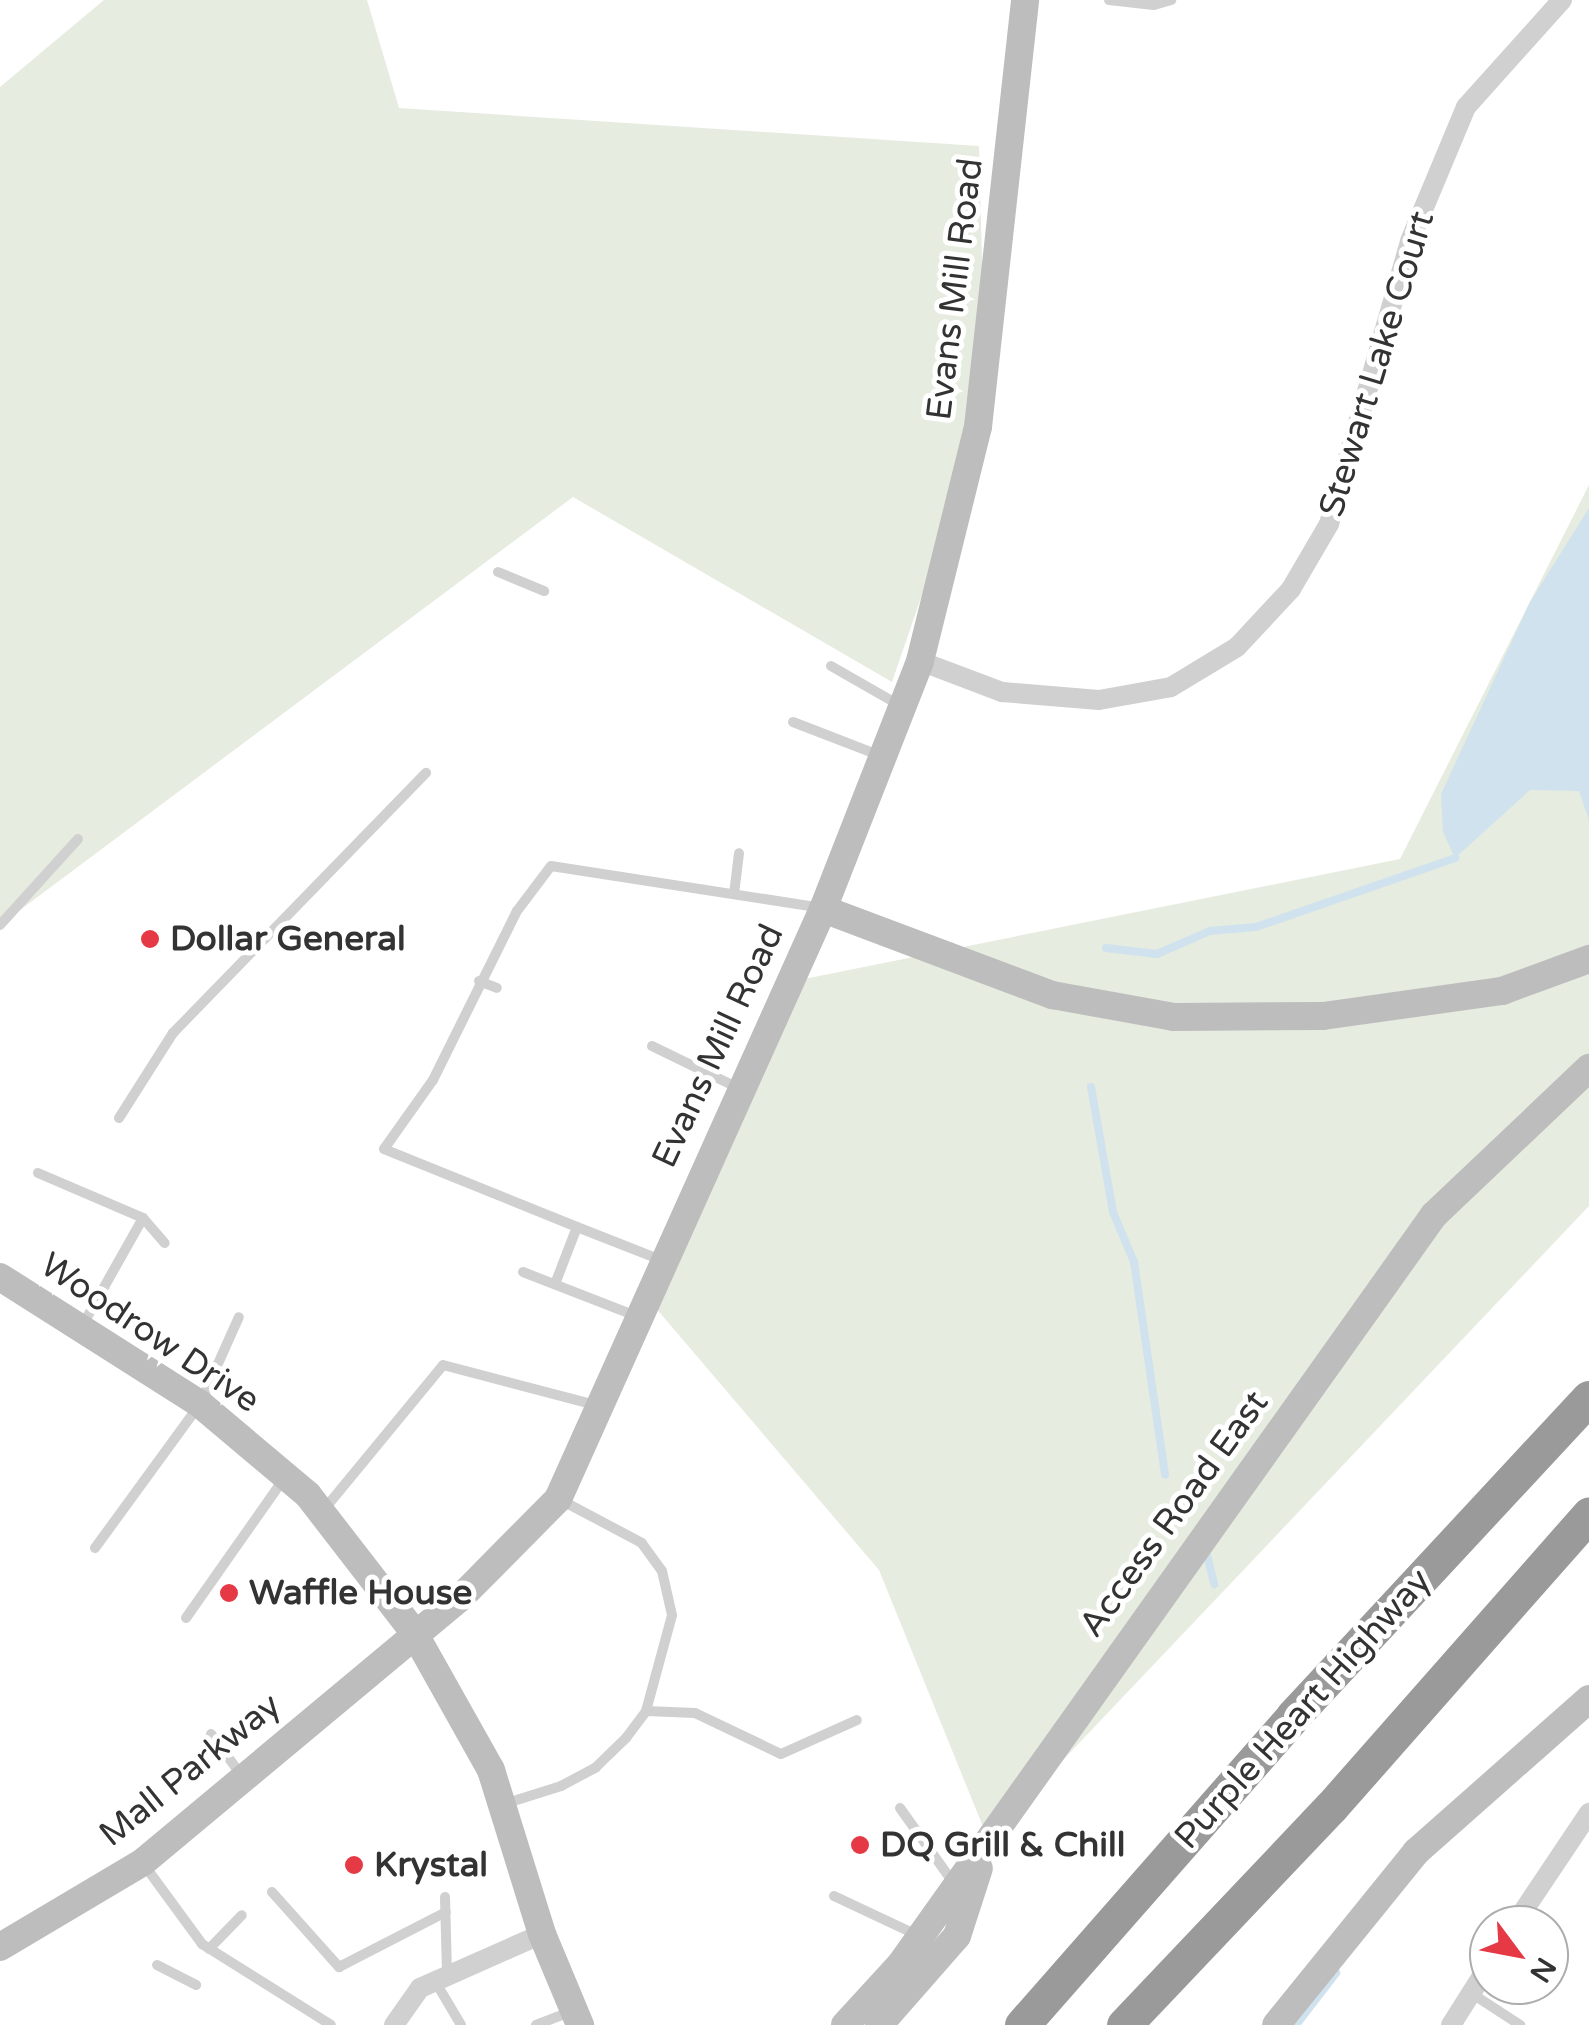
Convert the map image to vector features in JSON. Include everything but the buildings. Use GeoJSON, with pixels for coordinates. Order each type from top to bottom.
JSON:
{"type":"FeatureCollection","features":[{"type":"Feature","properties":{"kind":"highway","name":"Purple Heart Highway"},"geometry":{"type":"LineString","coordinates":[[1022,2025],[1293,1716],[1589,1398]]}},
{"type":"Feature","properties":{"kind":"highway"},"geometry":{"type":"LineString","coordinates":[[1124,2025],[1331,1806],[1589,1514]]}},
{"type":"Feature","properties":{"kind":"main road","name":"Evans Mill Road"},"geometry":{"type":"LineString","coordinates":[[413,1631],[464,1595],[558,1499],[887,758],[920,661],[978,426],[1024,0]]}},
{"type":"Feature","properties":{"kind":"main road"},"geometry":{"type":"LineString","coordinates":[[823,908],[1052,995],[1174,1017],[1323,1016],[1502,990],[1589,959]]}},
{"type":"Feature","properties":{"kind":"main road","name":"Access Road East"},"geometry":{"type":"LineString","coordinates":[[844,2025],[920,1937],[1434,1215],[1589,1068]]}},
{"type":"Feature","properties":{"kind":"main road","name":"Woodrow Drive"},"geometry":{"type":"LineString","coordinates":[[0,1278],[200,1404],[286,1476],[322,1513],[413,1631]]}},
{"type":"Feature","properties":{"kind":"main road"},"geometry":{"type":"LineString","coordinates":[[413,1631],[491,1770],[542,1934],[577,2018]]}},
{"type":"Feature","properties":{"kind":"main road","name":"Mall Parkway"},"geometry":{"type":"LineString","coordinates":[[0,1947],[143,1862],[413,1631]]}},
{"type":"Feature","properties":{"kind":"main road"},"geometry":{"type":"LineString","coordinates":[[1276,2025],[1416,1852],[1589,1699]]}},
{"type":"Feature","properties":{"kind":"main road"},"geometry":{"type":"LineString","coordinates":[[879,2025],[957,1936],[987,1842]]}},
{"type":"Feature","properties":{"kind":"street","name":"Stewart Lake Court"},"geometry":{"type":"LineString","coordinates":[[920,661],[1002,692],[1099,700],[1170,687],[1237,647],[1291,589],[1329,524],[1410,241],[1466,108],[1562,0]]}},
{"type":"Feature","properties":{"kind":"street"},"geometry":{"type":"LineString","coordinates":[[1527,1905],[1589,1813]]}},
{"type":"Feature","properties":{"kind":"street"},"geometry":{"type":"LineString","coordinates":[[394,2025],[420,1988],[542,1934]]}},
{"type":"Feature","properties":{"kind":"street"},"geometry":{"type":"LineString","coordinates":[[1451,2025],[1469,1996]]}},
{"type":"Feature","properties":{"kind":"lane"},"geometry":{"type":"LineString","coordinates":[[1110,0],[1171,0]]}},
{"type":"Feature","properties":{"kind":"lane"},"geometry":{"type":"LineString","coordinates":[[498,572],[544,591]]}},
{"type":"Feature","properties":{"kind":"lane"},"geometry":{"type":"LineString","coordinates":[[831,666],[904,708]]}},
{"type":"Feature","properties":{"kind":"lane"},"geometry":{"type":"LineString","coordinates":[[793,722],[887,758]]}},
{"type":"Feature","properties":{"kind":"lane"},"geometry":{"type":"LineString","coordinates":[[119,1118],[173,1033],[426,774]]}},
{"type":"Feature","properties":{"kind":"lane"},"geometry":{"type":"LineString","coordinates":[[0,925],[78,839]]}},
{"type":"Feature","properties":{"kind":"lane"},"geometry":{"type":"LineString","coordinates":[[734,894],[739,853]]}},
{"type":"Feature","properties":{"kind":"lane"},"geometry":{"type":"LineString","coordinates":[[662,1260],[384,1149],[433,1080],[504,926],[551,866],[823,908]]}},
{"type":"Feature","properties":{"kind":"lane"},"geometry":{"type":"LineString","coordinates":[[479,982],[496,988]]}},
{"type":"Feature","properties":{"kind":"lane"},"geometry":{"type":"LineString","coordinates":[[652,1046],[739,1088]]}},
{"type":"Feature","properties":{"kind":"lane"},"geometry":{"type":"LineString","coordinates":[[38,1173],[143,1218],[165,1243]]}},
{"type":"Feature","properties":{"kind":"lane"},"geometry":{"type":"LineString","coordinates":[[80,1328],[143,1218]]}},
{"type":"Feature","properties":{"kind":"lane"},"geometry":{"type":"LineString","coordinates":[[555,1284],[577,1228]]}},
{"type":"Feature","properties":{"kind":"lane"},"geometry":{"type":"LineString","coordinates":[[522,1272],[636,1316]]}},
{"type":"Feature","properties":{"kind":"lane"},"geometry":{"type":"LineString","coordinates":[[95,1548],[200,1404],[239,1317]]}},
{"type":"Feature","properties":{"kind":"lane"},"geometry":{"type":"LineString","coordinates":[[322,1513],[444,1364],[601,1406]]}},
{"type":"Feature","properties":{"kind":"lane"},"geometry":{"type":"LineString","coordinates":[[186,1618],[286,1476]]}},
{"type":"Feature","properties":{"kind":"lane"},"geometry":{"type":"LineString","coordinates":[[502,1804],[596,1767],[646,1710],[672,1615],[662,1571],[642,1543],[558,1499]]}},
{"type":"Feature","properties":{"kind":"lane"},"geometry":{"type":"LineString","coordinates":[[646,1710],[695,1713],[781,1754],[857,1720]]}},
{"type":"Feature","properties":{"kind":"lane"},"geometry":{"type":"LineString","coordinates":[[210,1734],[243,1777]]}},
{"type":"Feature","properties":{"kind":"lane"},"geometry":{"type":"LineString","coordinates":[[900,1808],[956,1886]]}},
{"type":"Feature","properties":{"kind":"lane"},"geometry":{"type":"LineString","coordinates":[[143,1862],[209,1949],[331,2025]]}},
{"type":"Feature","properties":{"kind":"lane"},"geometry":{"type":"LineString","coordinates":[[272,1892],[339,1967],[407,1926],[446,1912]]}},
{"type":"Feature","properties":{"kind":"lane"},"geometry":{"type":"LineString","coordinates":[[834,1896],[920,1937]]}},
{"type":"Feature","properties":{"kind":"lane"},"geometry":{"type":"LineString","coordinates":[[446,1897],[441,1979],[461,2025]]}},
{"type":"Feature","properties":{"kind":"lane"},"geometry":{"type":"LineString","coordinates":[[209,1949],[242,1915]]}},
{"type":"Feature","properties":{"kind":"lane"},"geometry":{"type":"LineString","coordinates":[[157,1965],[196,1985]]}},
{"type":"Feature","properties":{"kind":"lane"},"geometry":{"type":"LineString","coordinates":[[1489,2005],[1520,2025]]}},
{"type":"Feature","properties":{"kind":"lane"},"geometry":{"type":"LineString","coordinates":[[536,2025],[577,2018]]}},
{"type":"Feature","properties":{"kind":"shaded area"},"geometry":{"type":"Polygon","coordinates":[[[104,0],[367,0],[399,108],[979,146],[984,336],[949,516],[892,682],[573,497],[0,925],[0,87],[104,0]]]}},
{"type":"Feature","properties":{"kind":"shaded area"},"geometry":{"type":"Polygon","coordinates":[[[1589,485],[1589,1206],[988,1839],[879,1570],[655,1307],[799,980],[1400,859],[1589,485]]]}},
{"type":"Feature","properties":{"kind":"water"},"geometry":{"type":"Polygon","coordinates":[[[1589,508],[1589,820],[1579,791],[1530,790],[1455,858],[1443,832],[1441,794],[1530,602],[1589,508]]]}},
{"type":"Feature","properties":{"kind":"waterway"},"geometry":{"type":"LineString","coordinates":[[1106,948],[1157,954],[1210,931],[1256,927],[1455,858]]}},
{"type":"Feature","properties":{"kind":"waterway"},"geometry":{"type":"LineString","coordinates":[[1091,1087],[1113,1212],[1134,1262],[1165,1475]]}},
{"type":"Feature","properties":{"kind":"waterway"},"geometry":{"type":"LineString","coordinates":[[1207,1555],[1214,1584]]}},
{"type":"Feature","properties":{"kind":"waterway"},"geometry":{"type":"LineString","coordinates":[[1296,2025],[1336,1973]]}},
{"type":"Feature","properties":{"kind":"place","name":"Dollar General"},"geometry":{"type":"Point","coordinates":[150,939]}},
{"type":"Feature","properties":{"kind":"place","name":"Waffle House"},"geometry":{"type":"Point","coordinates":[229,1593]}},
{"type":"Feature","properties":{"kind":"place","name":"DQ Grill & Chill"},"geometry":{"type":"Point","coordinates":[860,1845]}},
{"type":"Feature","properties":{"kind":"place","name":"Krystal"},"geometry":{"type":"Point","coordinates":[354,1865]}}]}
